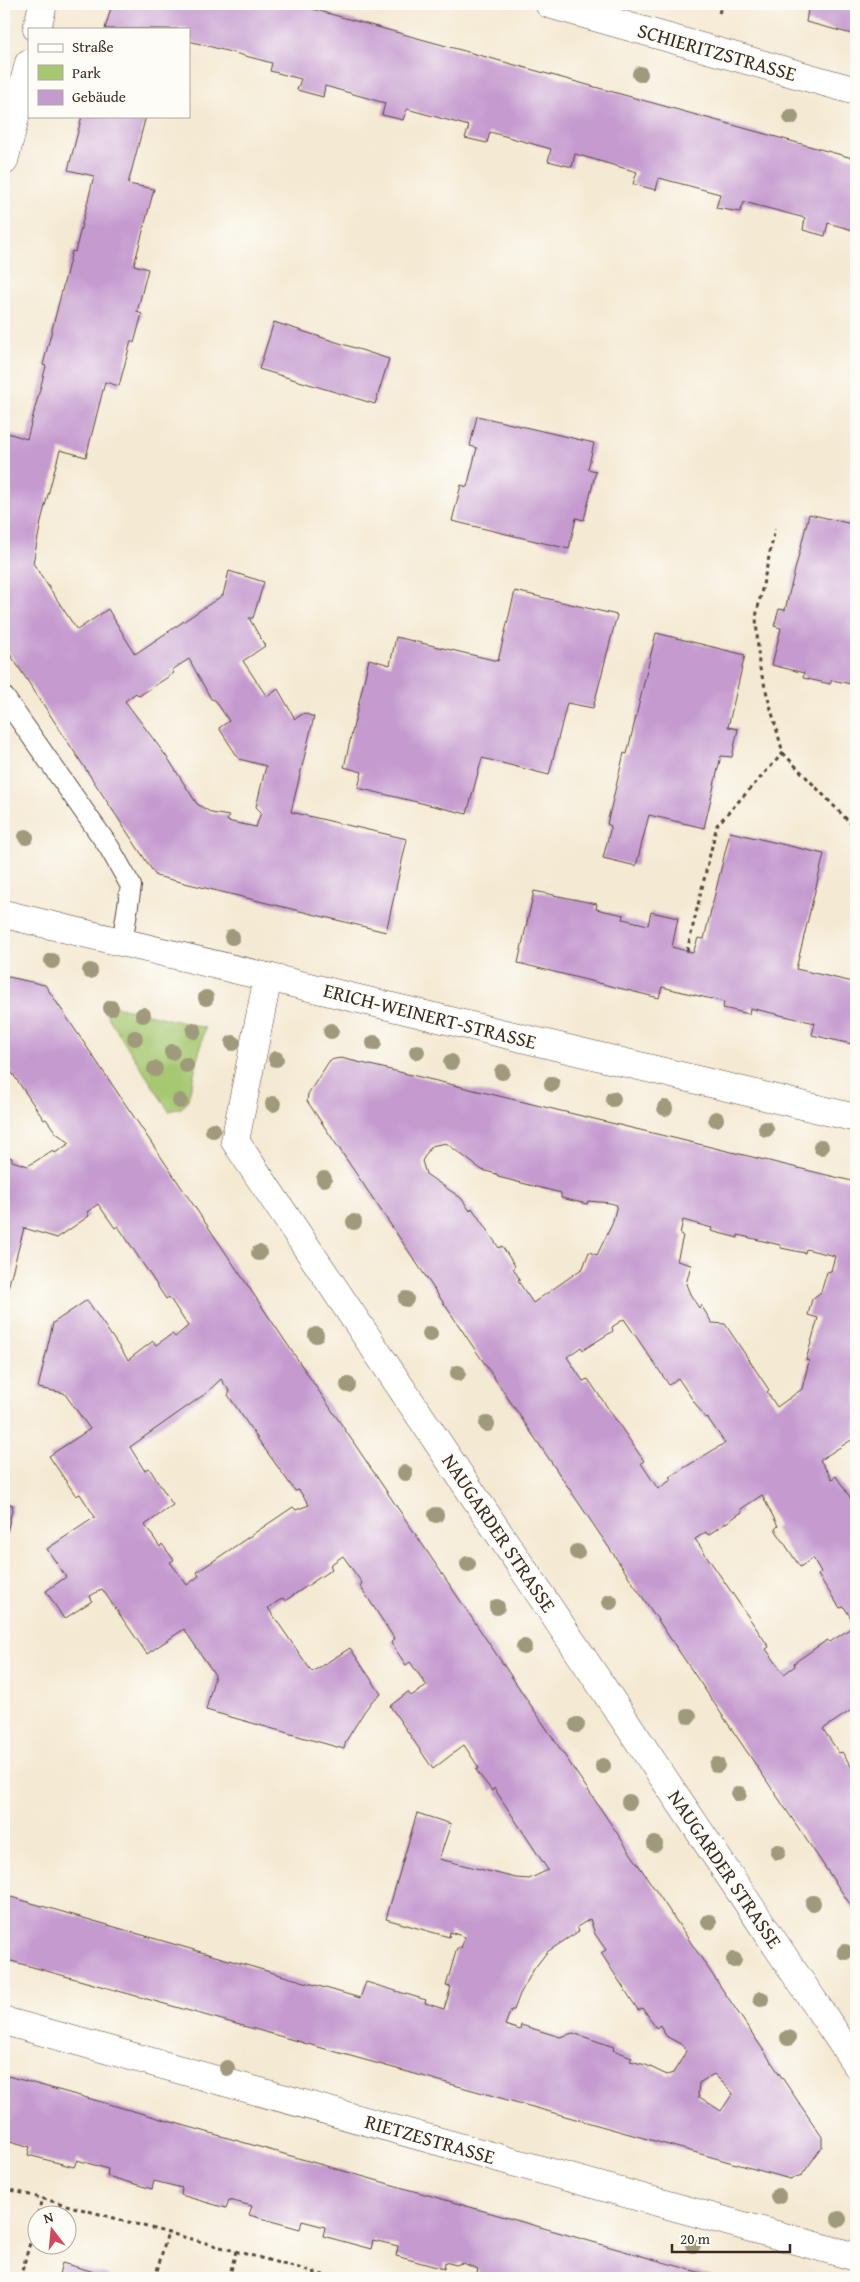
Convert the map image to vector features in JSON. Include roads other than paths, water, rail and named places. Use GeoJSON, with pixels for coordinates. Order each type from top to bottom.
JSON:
{"type":"FeatureCollection","features":[{"type":"Feature","properties":{"kind":"street"},"geometry":{"type":"LineString","coordinates":[[37,28],[43,4]]}},
{"type":"Feature","properties":{"kind":"street","name":"SCHIERITZSTRASSE"},"geometry":{"type":"LineString","coordinates":[[549,4],[856,92]]}},
{"type":"Feature","properties":{"kind":"street"},"geometry":{"type":"LineString","coordinates":[[4,161],[28,67]]}},
{"type":"Feature","properties":{"kind":"street","name":"ERICH-WEINERT-STRASSE"},"geometry":{"type":"LineString","coordinates":[[4,914],[122,944],[268,977],[856,1118]]}},
{"type":"Feature","properties":{"kind":"street","name":"NAUGARDER STRASSE"},"geometry":{"type":"LineString","coordinates":[[268,977],[235,1141],[856,2064]]}},
{"type":"Feature","properties":{"kind":"street","name":"RIETZESTRASSE"},"geometry":{"type":"LineString","coordinates":[[4,2021],[856,2257]]}},
{"type":"Feature","properties":{"kind":"lane"},"geometry":{"type":"LineString","coordinates":[[4,697],[109,847],[131,886],[122,944]]}}]}
